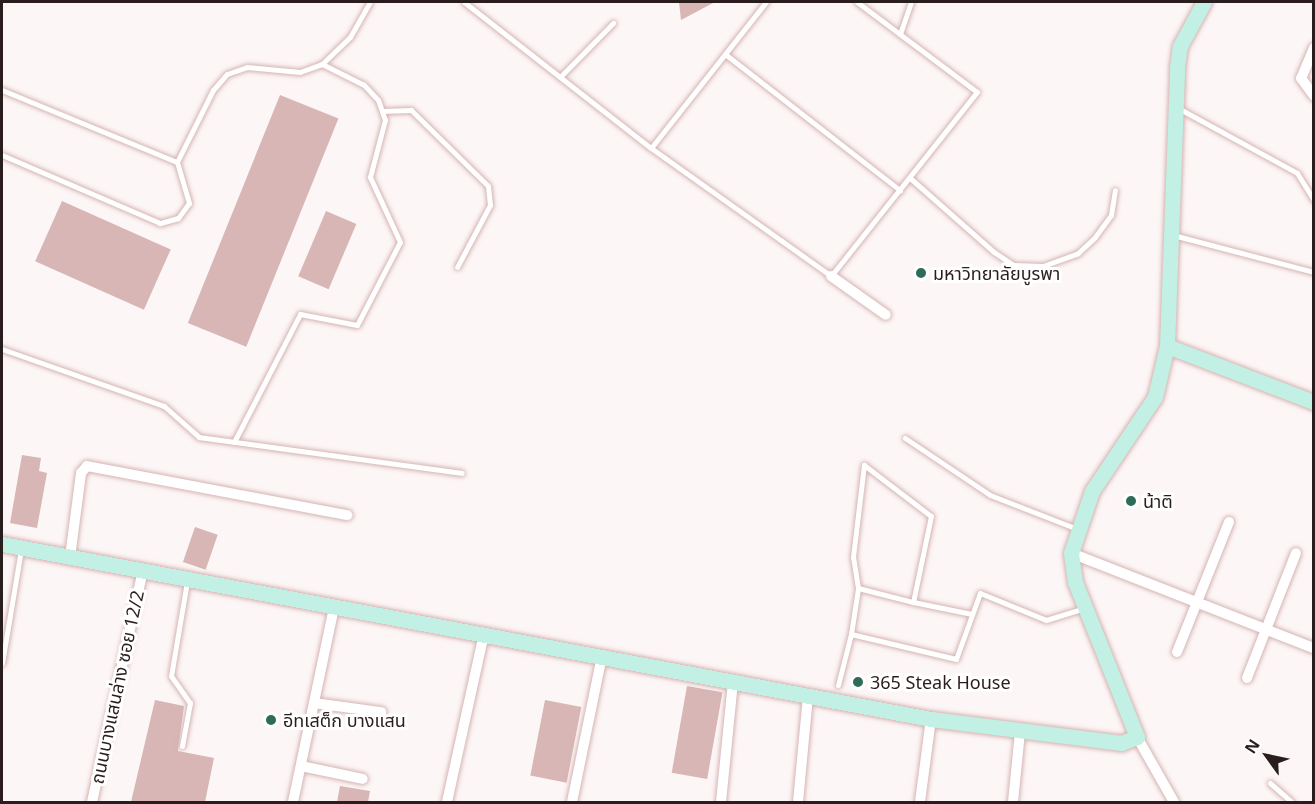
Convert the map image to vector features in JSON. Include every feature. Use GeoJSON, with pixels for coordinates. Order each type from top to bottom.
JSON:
{"type":"FeatureCollection","features":[{"type":"Feature","properties":{"kind":"street"},"geometry":{"type":"LineString","coordinates":[[1174,802],[1137,737],[1086,608],[1071,553],[1077,529],[1092,491],[1155,397],[1167,346],[1180,46],[1204,2]]}},
{"type":"Feature","properties":{"kind":"street"},"geometry":{"type":"LineString","coordinates":[[1314,48],[1301,78],[1314,96]]}},
{"type":"Feature","properties":{"kind":"street"},"geometry":{"type":"LineString","coordinates":[[831,276],[886,315]]}},
{"type":"Feature","properties":{"kind":"street"},"geometry":{"type":"LineString","coordinates":[[1167,346],[1314,402]]}},
{"type":"Feature","properties":{"kind":"street"},"geometry":{"type":"LineString","coordinates":[[70,557],[81,472],[87,466],[347,515]]}},
{"type":"Feature","properties":{"kind":"street"},"geometry":{"type":"LineString","coordinates":[[1177,652],[1229,522]]}},
{"type":"Feature","properties":{"kind":"street"},"geometry":{"type":"LineString","coordinates":[[2,544],[931,719],[1121,743],[1137,737]]}},
{"type":"Feature","properties":{"kind":"street"},"geometry":{"type":"LineString","coordinates":[[1071,553],[1314,648]]}},
{"type":"Feature","properties":{"kind":"street"},"geometry":{"type":"LineString","coordinates":[[1247,678],[1296,553]]}},
{"type":"Feature","properties":{"kind":"street","name":"ถนนบางแสนล่าง ซอย 12/2"},"geometry":{"type":"LineString","coordinates":[[92,802],[142,571]]}},
{"type":"Feature","properties":{"kind":"street"},"geometry":{"type":"LineString","coordinates":[[293,802],[334,607]]}},
{"type":"Feature","properties":{"kind":"street"},"geometry":{"type":"LineString","coordinates":[[447,802],[484,634]]}},
{"type":"Feature","properties":{"kind":"street"},"geometry":{"type":"LineString","coordinates":[[572,802],[602,656]]}},
{"type":"Feature","properties":{"kind":"street"},"geometry":{"type":"LineString","coordinates":[[721,802],[733,681]]}},
{"type":"Feature","properties":{"kind":"street"},"geometry":{"type":"LineString","coordinates":[[798,802],[808,696]]}},
{"type":"Feature","properties":{"kind":"street"},"geometry":{"type":"LineString","coordinates":[[314,703],[381,712]]}},
{"type":"Feature","properties":{"kind":"street"},"geometry":{"type":"LineString","coordinates":[[920,802],[931,719]]}},
{"type":"Feature","properties":{"kind":"street"},"geometry":{"type":"LineString","coordinates":[[1013,802],[1020,732]]}},
{"type":"Feature","properties":{"kind":"street"},"geometry":{"type":"LineString","coordinates":[[301,766],[363,779]]}},
{"type":"Feature","properties":{"kind":"lane"},"geometry":{"type":"LineString","coordinates":[[2,155],[160,223],[178,218],[189,203],[177,162],[213,90],[227,74],[247,68],[300,72],[322,64],[350,37],[370,2]]}},
{"type":"Feature","properties":{"kind":"lane"},"geometry":{"type":"LineString","coordinates":[[464,2],[651,148],[831,276],[977,92],[857,2]]}},
{"type":"Feature","properties":{"kind":"lane"},"geometry":{"type":"LineString","coordinates":[[651,148],[766,2]]}},
{"type":"Feature","properties":{"kind":"lane"},"geometry":{"type":"LineString","coordinates":[[900,34],[911,2]]}},
{"type":"Feature","properties":{"kind":"lane"},"geometry":{"type":"LineString","coordinates":[[560,76],[613,22]]}},
{"type":"Feature","properties":{"kind":"lane"},"geometry":{"type":"LineString","coordinates":[[725,54],[900,190]]}},
{"type":"Feature","properties":{"kind":"lane"},"geometry":{"type":"LineString","coordinates":[[234,442],[300,314],[357,325],[400,242],[370,177],[385,120],[382,111],[364,85],[322,64]]}},
{"type":"Feature","properties":{"kind":"lane"},"geometry":{"type":"LineString","coordinates":[[2,90],[177,162]]}},
{"type":"Feature","properties":{"kind":"lane"},"geometry":{"type":"LineString","coordinates":[[1178,108],[1298,173],[1314,200]]}},
{"type":"Feature","properties":{"kind":"lane"},"geometry":{"type":"LineString","coordinates":[[382,111],[411,110],[488,186],[490,205],[457,267]]}},
{"type":"Feature","properties":{"kind":"lane"},"geometry":{"type":"LineString","coordinates":[[910,178],[994,252],[1013,265],[1043,266],[1078,253],[1095,237],[1111,215],[1115,190]]}},
{"type":"Feature","properties":{"kind":"lane"},"geometry":{"type":"LineString","coordinates":[[1173,234],[1314,272]]}},
{"type":"Feature","properties":{"kind":"lane"},"geometry":{"type":"LineString","coordinates":[[2,349],[164,406],[199,437],[462,472]]}},
{"type":"Feature","properties":{"kind":"lane"},"geometry":{"type":"LineString","coordinates":[[904,438],[990,495],[1077,529]]}},
{"type":"Feature","properties":{"kind":"lane"},"geometry":{"type":"LineString","coordinates":[[838,685],[851,634],[858,588],[853,557],[864,465],[931,516],[913,602]]}},
{"type":"Feature","properties":{"kind":"lane"},"geometry":{"type":"LineString","coordinates":[[2,663],[22,548]]}},
{"type":"Feature","properties":{"kind":"lane"},"geometry":{"type":"LineString","coordinates":[[182,746],[190,703],[171,676],[187,579]]}},
{"type":"Feature","properties":{"kind":"lane"},"geometry":{"type":"LineString","coordinates":[[858,588],[972,614]]}},
{"type":"Feature","properties":{"kind":"lane"},"geometry":{"type":"LineString","coordinates":[[851,634],[956,659],[980,593],[1046,620],[1086,608]]}},
{"type":"Feature","properties":{"kind":"lane"},"geometry":{"type":"LineString","coordinates":[[1270,783],[1292,802]]}},
{"type":"Feature","properties":{"kind":"building"},"geometry":{"type":"Polygon","coordinates":[[[679,2],[715,2],[681,20],[679,2]]]}},
{"type":"Feature","properties":{"kind":"building"},"geometry":{"type":"Polygon","coordinates":[[[280,95],[338,119],[246,347],[188,323],[280,95]]]}},
{"type":"Feature","properties":{"kind":"building"},"geometry":{"type":"Polygon","coordinates":[[[62,201],[171,249],[144,310],[35,261],[62,201]]]}},
{"type":"Feature","properties":{"kind":"building"},"geometry":{"type":"Polygon","coordinates":[[[326,211],[356,224],[329,289],[298,276],[326,211]]]}},
{"type":"Feature","properties":{"kind":"building"},"geometry":{"type":"Polygon","coordinates":[[[22,455],[41,458],[39,471],[47,473],[37,528],[10,523],[22,455]]]}},
{"type":"Feature","properties":{"kind":"building"},"geometry":{"type":"Polygon","coordinates":[[[195,527],[218,535],[206,570],[183,562],[195,527]]]}},
{"type":"Feature","properties":{"kind":"building"},"geometry":{"type":"Polygon","coordinates":[[[687,686],[722,692],[707,779],[672,773],[687,686]]]}},
{"type":"Feature","properties":{"kind":"building"},"geometry":{"type":"Polygon","coordinates":[[[155,700],[184,706],[178,751],[214,758],[205,802],[131,802],[155,700]]]}},
{"type":"Feature","properties":{"kind":"building"},"geometry":{"type":"Polygon","coordinates":[[[545,700],[581,707],[567,783],[530,776],[545,700]]]}},
{"type":"Feature","properties":{"kind":"building"},"geometry":{"type":"Polygon","coordinates":[[[340,786],[370,791],[368,802],[337,802],[340,786]]]}},
{"type":"Feature","properties":{"kind":"place","name":"มหาวิทยาลัยบูรพา"},"geometry":{"type":"Point","coordinates":[921,273]}},
{"type":"Feature","properties":{"kind":"place","name":"น้าติ"},"geometry":{"type":"Point","coordinates":[1131,501]}},
{"type":"Feature","properties":{"kind":"place","name":"365 Steak House"},"geometry":{"type":"Point","coordinates":[858,682]}},
{"type":"Feature","properties":{"kind":"place","name":"อีทเสต็ก บางแสน"},"geometry":{"type":"Point","coordinates":[271,720]}}]}
